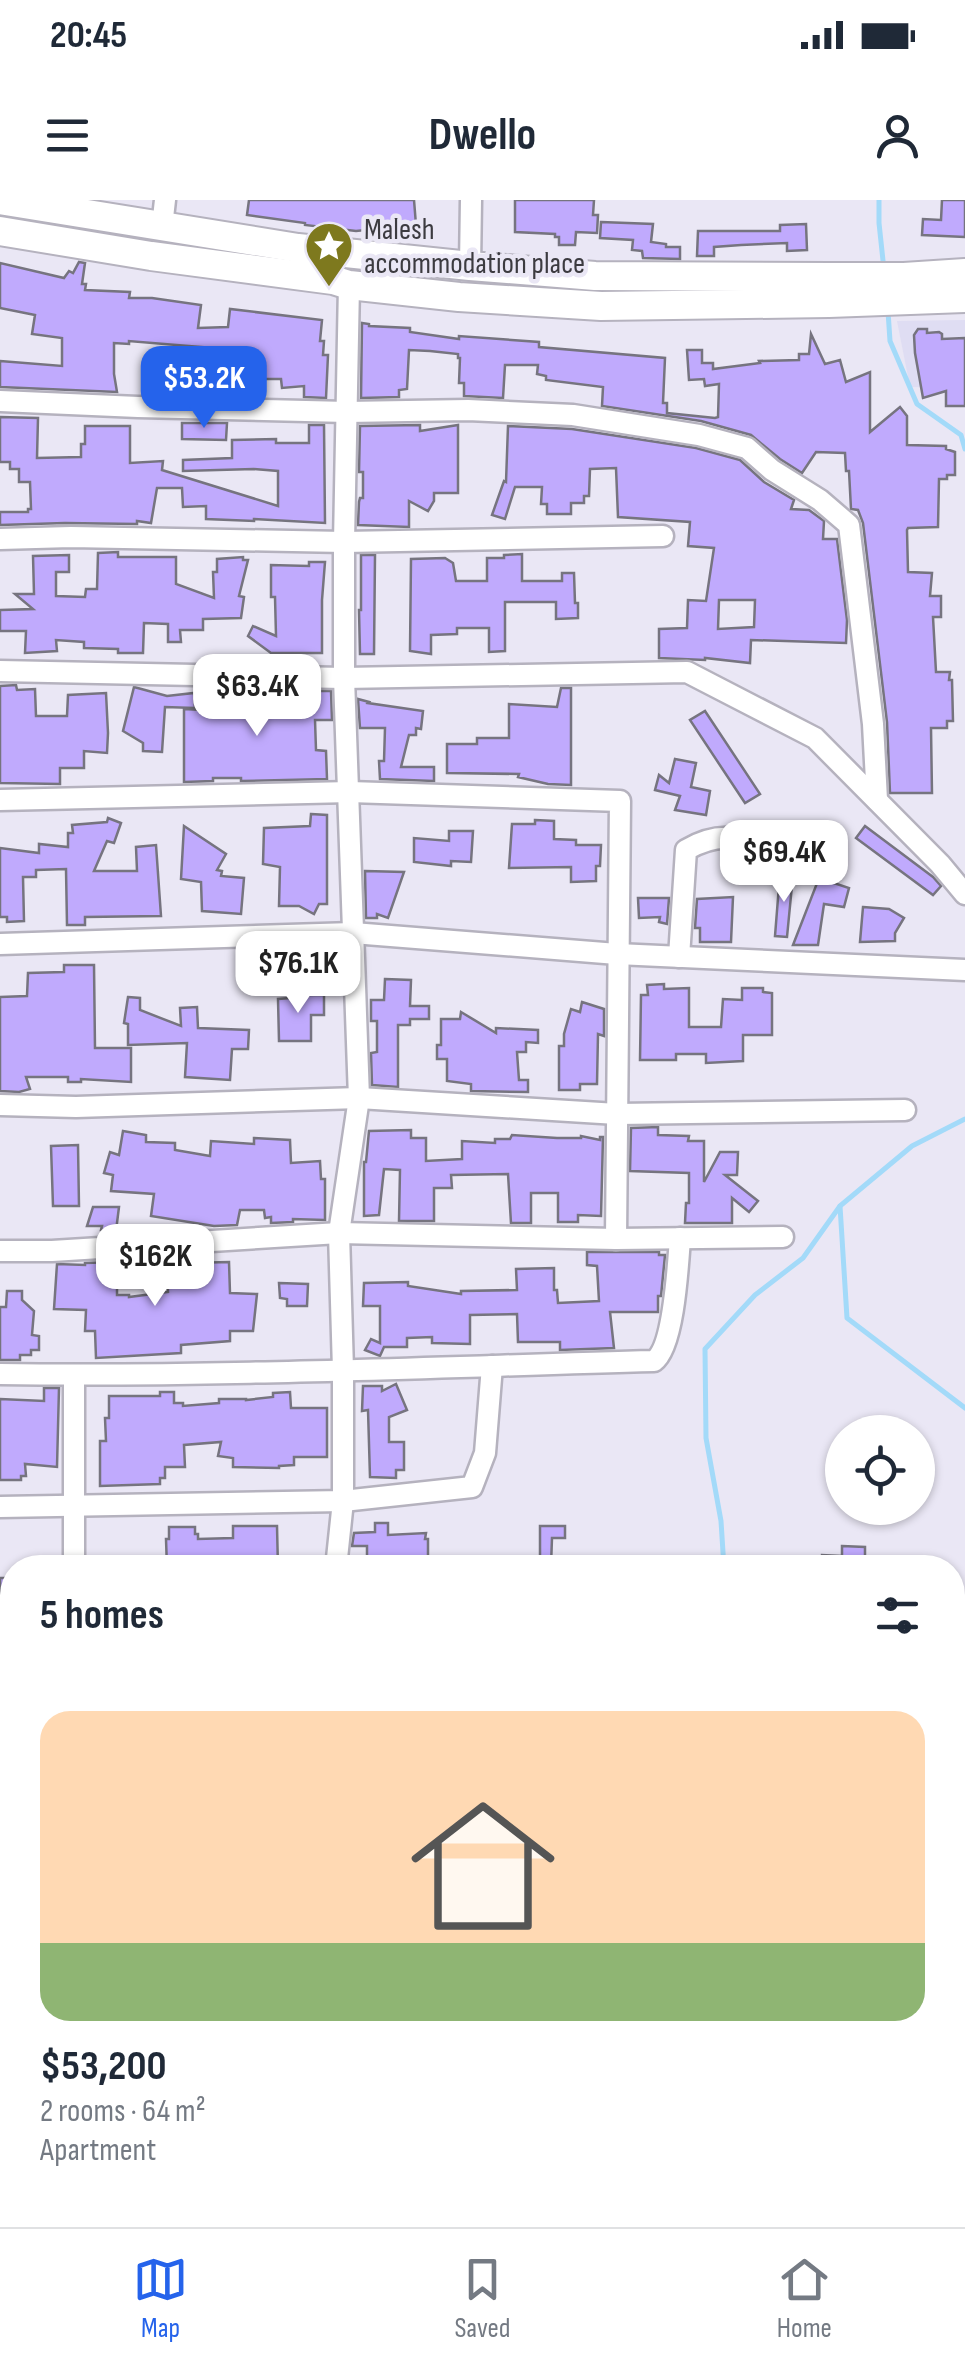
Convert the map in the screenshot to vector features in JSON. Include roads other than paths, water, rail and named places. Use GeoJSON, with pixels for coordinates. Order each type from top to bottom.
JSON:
{"type":"FeatureCollection","features":[{"type":"Feature","properties":{"kind":"highway"},"geometry":{"type":"LineString","coordinates":[[0,200],[164,214],[298,248],[595,276],[830,290]]}},
{"type":"Feature","properties":{"kind":"highway"},"geometry":{"type":"LineString","coordinates":[[0,231],[350,285],[459,297],[600,306],[830,290],[905,289],[965,298]]}},
{"type":"Feature","properties":{"kind":"highway"},"geometry":{"type":"LineString","coordinates":[[905,289],[965,273]]}},
{"type":"Feature","properties":{"kind":"street"},"geometry":{"type":"LineString","coordinates":[[470,266],[471,200]]}},
{"type":"Feature","properties":{"kind":"street"},"geometry":{"type":"LineString","coordinates":[[337,1555],[343,1501],[339,1233],[359,1098],[344,678],[350,285]]}},
{"type":"Feature","properties":{"kind":"street"},"geometry":{"type":"LineString","coordinates":[[0,401],[138,408],[468,410],[572,415],[699,434],[747,448],[849,525],[878,800]]}},
{"type":"Feature","properties":{"kind":"street"},"geometry":{"type":"LineString","coordinates":[[0,539],[344,542],[663,536]]}},
{"type":"Feature","properties":{"kind":"street"},"geometry":{"type":"LineString","coordinates":[[0,671],[344,678],[687,672],[815,738],[965,894]]}},
{"type":"Feature","properties":{"kind":"street"},"geometry":{"type":"LineString","coordinates":[[0,800],[350,792],[620,801],[616,1238]]}},
{"type":"Feature","properties":{"kind":"street"},"geometry":{"type":"LineString","coordinates":[[679,957],[686,850],[699,842],[735,837],[783,858]]}},
{"type":"Feature","properties":{"kind":"street"},"geometry":{"type":"LineString","coordinates":[[0,944],[354,933],[617,954],[965,970]]}},
{"type":"Feature","properties":{"kind":"street"},"geometry":{"type":"LineString","coordinates":[[0,1106],[359,1098],[617,1114],[905,1110]]}},
{"type":"Feature","properties":{"kind":"street"},"geometry":{"type":"LineString","coordinates":[[0,1251],[339,1233],[782,1237]]}},
{"type":"Feature","properties":{"kind":"street"},"geometry":{"type":"LineString","coordinates":[[0,1374],[654,1362],[661,1356],[672,1319],[680,1238]]}},
{"type":"Feature","properties":{"kind":"street"},"geometry":{"type":"LineString","coordinates":[[0,1507],[343,1501],[472,1487],[485,1453],[492,1366]]}},
{"type":"Feature","properties":{"kind":"street"},"geometry":{"type":"LineString","coordinates":[[74,1375],[74,1555]]}},
{"type":"Feature","properties":{"kind":"waterway"},"geometry":{"type":"LineString","coordinates":[[879,200],[884,270]]}},
{"type":"Feature","properties":{"kind":"waterway"},"geometry":{"type":"LineString","coordinates":[[888,311],[890,341],[917,404],[961,435],[965,449]]}},
{"type":"Feature","properties":{"kind":"waterway"},"geometry":{"type":"LineString","coordinates":[[723,1555],[706,1438],[705,1349],[755,1295],[803,1258],[840,1206],[912,1146],[965,1119]]}},
{"type":"Feature","properties":{"kind":"waterway"},"geometry":{"type":"LineString","coordinates":[[840,1206],[847,1318],[965,1408]]}},
{"type":"Feature","properties":{"kind":"place","name":"Malesh accommodation place"},"geometry":{"type":"Point","coordinates":[329,288]}}]}
